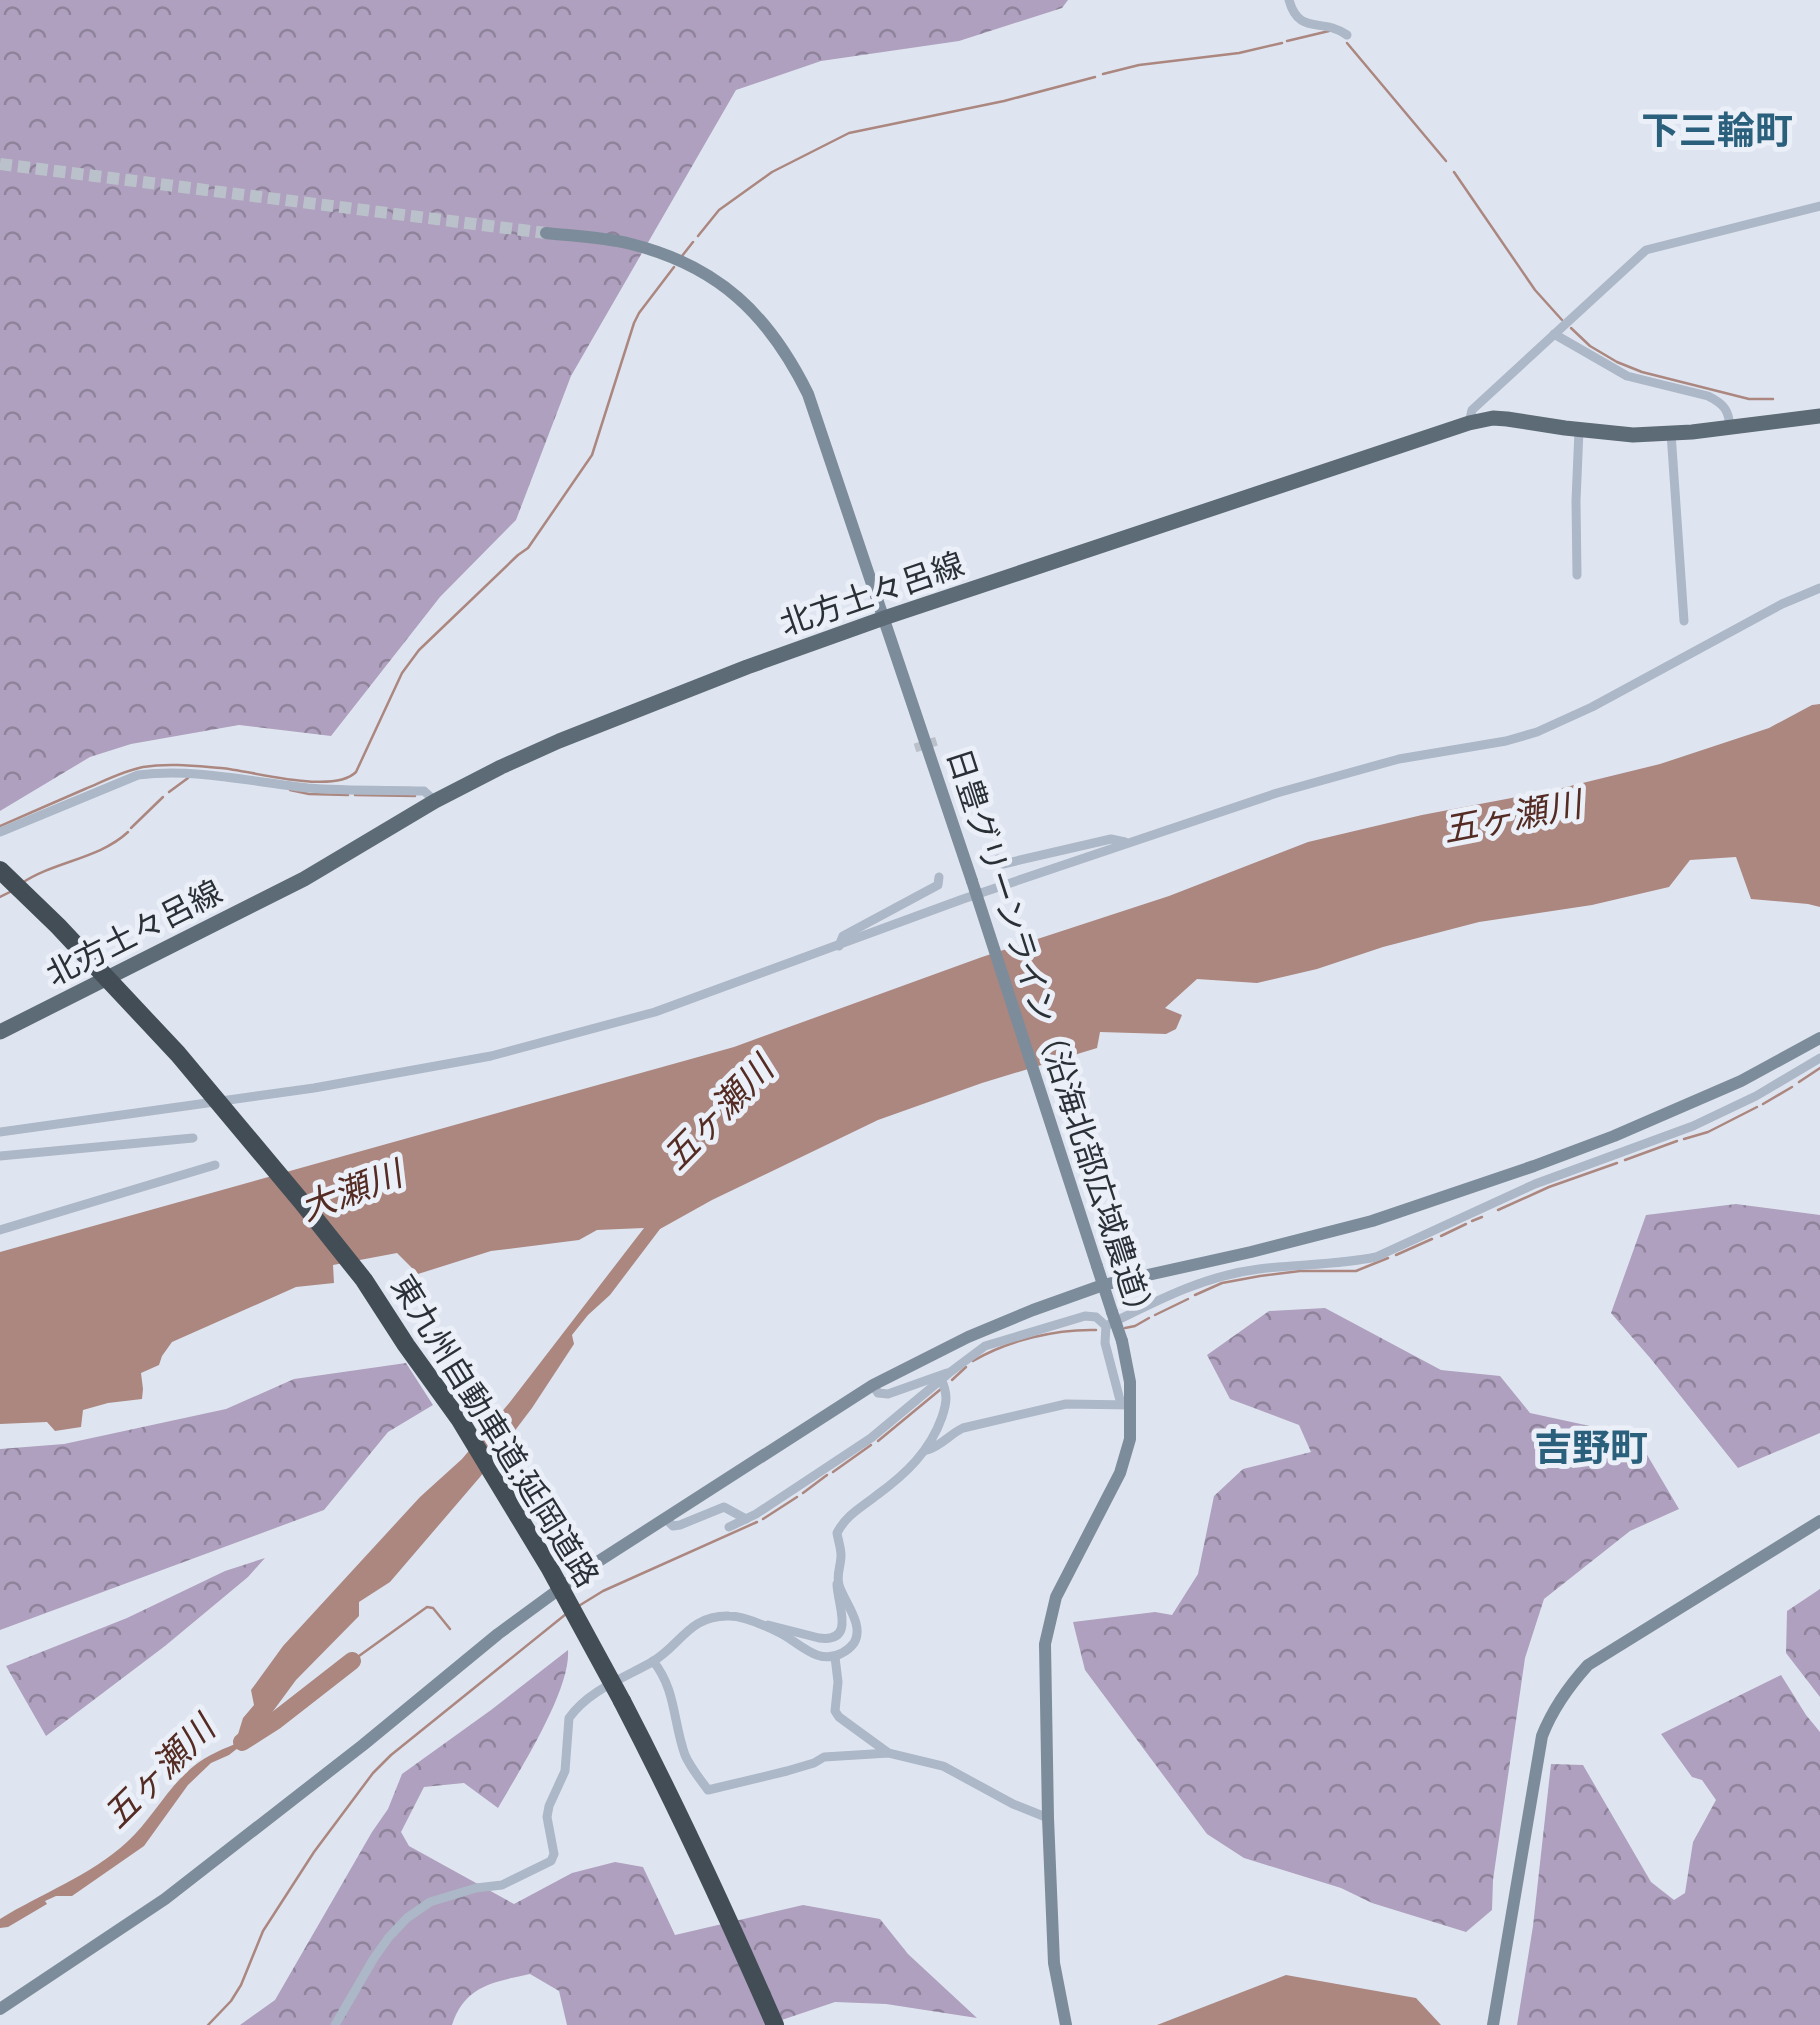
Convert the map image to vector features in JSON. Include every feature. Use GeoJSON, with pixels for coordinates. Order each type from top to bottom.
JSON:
{"type":"FeatureCollection","features":[{"type":"Feature","properties":{"kind":"highway","name":"東九州自動車道;延岡道路"},"geometry":{"type":"LineString","coordinates":[[0,870],[178,1054],[364,1280],[460,1420],[622,1700],[776,2025]]}},
{"type":"Feature","properties":{"kind":"highway"},"geometry":{"type":"LineString","coordinates":[[728,1918],[776,2025]]}},
{"type":"Feature","properties":{"kind":"main road","name":"北方土々呂線"},"geometry":{"type":"LineString","coordinates":[[0,1032],[304,879],[501,767],[747,666],[884,618],[1469,423],[1507,418],[1633,435],[1820,416]]}},
{"type":"Feature","properties":{"kind":"street"},"geometry":{"type":"LineString","coordinates":[[1289,0],[1295,17],[1306,24],[1339,29],[1347,35]]}},
{"type":"Feature","properties":{"kind":"street"},"geometry":{"type":"LineString","coordinates":[[1469,423],[1472,410],[1646,250],[1820,206]]}},
{"type":"Feature","properties":{"kind":"street","name":"日豊グリーンライン（沿海北部広域農道）"},"geometry":{"type":"LineString","coordinates":[[546,233],[628,243],[692,265],[732,292],[760,318],[789,356],[808,394],[884,618],[1122,1341],[1130,1382],[1126,1405],[1130,1439],[1120,1473],[1056,1597],[1045,1644],[1054,1963],[1066,2025]]}},
{"type":"Feature","properties":{"kind":"street"},"geometry":{"type":"LineString","coordinates":[[1554,334],[1626,376],[1720,402],[1726,407],[1730,428]]}},
{"type":"Feature","properties":{"kind":"street"},"geometry":{"type":"LineString","coordinates":[[1577,576],[1579,430]]}},
{"type":"Feature","properties":{"kind":"street"},"geometry":{"type":"LineString","coordinates":[[1671,434],[1684,621]]}},
{"type":"Feature","properties":{"kind":"street"},"geometry":{"type":"LineString","coordinates":[[0,1132],[314,1088],[491,1056],[655,1012],[964,899],[1277,793],[1400,759],[1537,732],[1820,588]]}},
{"type":"Feature","properties":{"kind":"street"},"geometry":{"type":"LineString","coordinates":[[0,832],[138,775],[158,773],[212,774],[309,788],[424,791],[435,802]]}},
{"type":"Feature","properties":{"kind":"street"},"geometry":{"type":"LineString","coordinates":[[998,859],[1003,864],[1111,840],[1128,842]]}},
{"type":"Feature","properties":{"kind":"street"},"geometry":{"type":"LineString","coordinates":[[839,946],[843,936],[938,886],[939,877]]}},
{"type":"Feature","properties":{"kind":"street"},"geometry":{"type":"LineString","coordinates":[[0,2008],[164,1899],[363,1745],[498,1634],[588,1568],[873,1385],[968,1338],[1103,1285],[1372,1221],[1453,1195],[1614,1136],[1741,1080],[1820,1038]]}},
{"type":"Feature","properties":{"kind":"street"},"geometry":{"type":"LineString","coordinates":[[1106,1326],[1186,1286],[1256,1269],[1376,1258],[1535,1184],[1693,1126],[1756,1096],[1820,1058]]}},
{"type":"Feature","properties":{"kind":"street"},"geometry":{"type":"LineString","coordinates":[[0,1156],[193,1138]]}},
{"type":"Feature","properties":{"kind":"street"},"geometry":{"type":"LineString","coordinates":[[0,1230],[214,1165]]}},
{"type":"Feature","properties":{"kind":"street"},"geometry":{"type":"LineString","coordinates":[[729,1527],[796,1490],[871,1438],[985,1346],[1085,1316],[1096,1317],[1106,1326]]}},
{"type":"Feature","properties":{"kind":"street"},"geometry":{"type":"LineString","coordinates":[[927,1450],[962,1428],[1033,1411],[1066,1404],[1126,1405],[1104,1344],[1106,1326]]}},
{"type":"Feature","properties":{"kind":"street"},"geometry":{"type":"LineString","coordinates":[[873,1385],[878,1393],[888,1394],[945,1376]]}},
{"type":"Feature","properties":{"kind":"street"},"geometry":{"type":"LineString","coordinates":[[335,2025],[374,1958],[407,1918],[430,1902],[476,1888],[502,1885],[551,1861],[554,1854],[547,1817],[565,1770],[569,1718],[603,1688],[653,1661],[706,1619],[729,1616],[827,1639],[840,1632],[844,1617],[837,1597],[841,1554],[837,1533],[852,1513],[896,1481],[927,1450],[948,1396],[945,1376]]}},
{"type":"Feature","properties":{"kind":"street"},"geometry":{"type":"LineString","coordinates":[[666,1519],[673,1526],[680,1525],[724,1507],[746,1519]]}},
{"type":"Feature","properties":{"kind":"street"},"geometry":{"type":"LineString","coordinates":[[1493,2025],[1542,1736],[1560,1698],[1588,1666],[1820,1521]]}},
{"type":"Feature","properties":{"kind":"street"},"geometry":{"type":"LineString","coordinates":[[751,1622],[782,1634],[810,1654],[835,1656],[851,1647],[856,1635],[853,1615],[837,1576]]}},
{"type":"Feature","properties":{"kind":"street"},"geometry":{"type":"LineString","coordinates":[[835,1656],[835,1711],[890,1754]]}},
{"type":"Feature","properties":{"kind":"street"},"geometry":{"type":"LineString","coordinates":[[653,1661],[671,1694],[686,1756],[708,1790],[801,1767],[824,1757],[890,1754],[943,1766],[1048,1818]]}},
{"type":"Feature","properties":{"kind":"green space"},"geometry":{"type":"Polygon","coordinates":[[[0,0],[1068,0],[1062,8],[959,41],[821,61],[736,90],[571,376],[516,520],[440,597],[331,736],[239,725],[131,744],[90,757],[0,811],[0,0]]]}},
{"type":"Feature","properties":{"kind":"green space"},"geometry":{"type":"Polygon","coordinates":[[[1736,1204],[1820,1215],[1820,1433],[1738,1468],[1611,1313],[1646,1215],[1736,1204]]]}},
{"type":"Feature","properties":{"kind":"green space"},"geometry":{"type":"Polygon","coordinates":[[[1325,1308],[1441,1370],[1500,1376],[1530,1413],[1636,1436],[1679,1509],[1630,1531],[1544,1599],[1525,1658],[1492,1910],[1466,1932],[1244,1858],[1207,1834],[1085,1670],[1073,1622],[1155,1612],[1172,1615],[1198,1574],[1214,1496],[1243,1469],[1311,1452],[1299,1425],[1230,1399],[1207,1355],[1269,1311],[1325,1308]]]}},
{"type":"Feature","properties":{"kind":"green space"},"geometry":{"type":"Polygon","coordinates":[[[406,1363],[433,1405],[388,1432],[324,1510],[0,1630],[0,1449],[64,1444],[226,1409],[294,1379],[406,1363]]]}},
{"type":"Feature","properties":{"kind":"green space"},"geometry":{"type":"Polygon","coordinates":[[[265,1558],[248,1577],[165,1646],[46,1736],[6,1666],[127,1618],[225,1571],[265,1558]]]}},
{"type":"Feature","properties":{"kind":"green space"},"geometry":{"type":"Polygon","coordinates":[[[1820,1589],[1820,1697],[1786,1653],[1787,1611],[1820,1589]]]}},
{"type":"Feature","properties":{"kind":"green space"},"geometry":{"type":"Polygon","coordinates":[[[568,1650],[567,1667],[553,1708],[498,1808],[464,1783],[424,1787],[401,1832],[409,1846],[514,1904],[572,1873],[615,1862],[643,1867],[675,1935],[803,1905],[880,1919],[908,1954],[977,2018],[886,2004],[835,2002],[767,2025],[567,2025],[559,1991],[530,1974],[493,1983],[473,1993],[452,2025],[240,2025],[275,2000],[388,1809],[402,1774],[568,1650]]]}},
{"type":"Feature","properties":{"kind":"green space"},"geometry":{"type":"Polygon","coordinates":[[[1781,1675],[1820,1732],[1820,2025],[1517,2025],[1533,1926],[1551,1764],[1583,1765],[1651,1882],[1674,1900],[1685,1893],[1693,1842],[1716,1800],[1702,1780],[1692,1777],[1661,1734],[1781,1675]]]}},
{"type":"Feature","properties":{"kind":"water"},"geometry":{"type":"Polygon","coordinates":[[[1820,704],[1820,907],[1751,899],[1736,857],[1690,860],[1669,887],[1592,905],[1479,922],[1257,983],[1197,979],[1165,1008],[1182,1015],[1176,1029],[1166,1034],[1100,1032],[1097,1048],[878,1120],[660,1229],[610,1295],[572,1335],[574,1344],[480,1477],[390,1582],[359,1602],[359,1616],[296,1680],[268,1718],[243,1744],[211,1763],[188,1785],[144,1846],[72,1896],[56,1896],[8,1927],[0,1928],[0,1919],[113,1854],[188,1771],[235,1744],[243,1718],[254,1705],[251,1690],[283,1646],[420,1497],[462,1459],[644,1228],[597,1230],[579,1240],[491,1251],[418,1274],[397,1253],[333,1265],[334,1283],[296,1287],[172,1342],[159,1365],[141,1373],[142,1399],[83,1410],[81,1427],[55,1431],[47,1422],[0,1424],[0,1252],[734,1047],[982,957],[1169,896],[1308,842],[1660,764],[1769,728],[1820,704]]]}},
{"type":"Feature","properties":{"kind":"water"},"geometry":{"type":"Polygon","coordinates":[[[1286,1975],[1416,1998],[1441,2025],[1157,2025],[1286,1975]]]}},
{"type":"Feature","properties":{"kind":"waterway"},"geometry":{"type":"LineString","coordinates":[[1287,41],[1329,31]]}},
{"type":"Feature","properties":{"kind":"waterway"},"geometry":{"type":"LineString","coordinates":[[1103,74],[1282,43]]}},
{"type":"Feature","properties":{"kind":"waterway"},"geometry":{"type":"LineString","coordinates":[[1347,43],[1446,161]]}},
{"type":"Feature","properties":{"kind":"waterway"},"geometry":{"type":"LineString","coordinates":[[698,236],[719,210],[772,172],[849,133],[1004,101],[1095,77]]}},
{"type":"Feature","properties":{"kind":"waterway"},"geometry":{"type":"LineString","coordinates":[[1454,172],[1535,290],[1562,320]]}},
{"type":"Feature","properties":{"kind":"waterway"},"geometry":{"type":"LineString","coordinates":[[682,256],[693,242]]}},
{"type":"Feature","properties":{"kind":"waterway"},"geometry":{"type":"LineString","coordinates":[[0,826],[143,767],[221,768],[312,782],[345,779],[356,772],[402,673],[419,650],[528,548],[592,455],[634,323],[674,267]]}},
{"type":"Feature","properties":{"kind":"waterway"},"geometry":{"type":"LineString","coordinates":[[1571,328],[1590,346],[1642,372],[1749,399],[1773,399]]}},
{"type":"Feature","properties":{"kind":"waterway"},"geometry":{"type":"LineString","coordinates":[[169,792],[188,778]]}},
{"type":"Feature","properties":{"kind":"waterway"},"geometry":{"type":"LineString","coordinates":[[290,790],[348,795]]}},
{"type":"Feature","properties":{"kind":"waterway"},"geometry":{"type":"LineString","coordinates":[[355,795],[415,796]]}},
{"type":"Feature","properties":{"kind":"waterway"},"geometry":{"type":"LineString","coordinates":[[131,828],[163,797]]}},
{"type":"Feature","properties":{"kind":"waterway"},"geometry":{"type":"LineString","coordinates":[[22,883],[104,848],[128,832]]}},
{"type":"Feature","properties":{"kind":"waterway"},"geometry":{"type":"LineString","coordinates":[[0,897],[12,891]]}},
{"type":"Feature","properties":{"kind":"waterway"},"geometry":{"type":"LineString","coordinates":[[1799,1082],[1820,1068]]}},
{"type":"Feature","properties":{"kind":"waterway"},"geometry":{"type":"LineString","coordinates":[[1763,1104],[1792,1087]]}},
{"type":"Feature","properties":{"kind":"waterway"},"geometry":{"type":"LineString","coordinates":[[1684,1139],[1708,1132],[1757,1107]]}},
{"type":"Feature","properties":{"kind":"waterway"},"geometry":{"type":"LineString","coordinates":[[1625,1160],[1677,1141]]}},
{"type":"Feature","properties":{"kind":"waterway"},"geometry":{"type":"LineString","coordinates":[[1498,1210],[1617,1163]]}},
{"type":"Feature","properties":{"kind":"waterway"},"geometry":{"type":"LineString","coordinates":[[1472,1221],[1482,1217]]}},
{"type":"Feature","properties":{"kind":"waterway"},"geometry":{"type":"LineString","coordinates":[[1441,1236],[1466,1224]]}},
{"type":"Feature","properties":{"kind":"waterway"},"geometry":{"type":"LineString","coordinates":[[1396,1255],[1432,1239]]}},
{"type":"Feature","properties":{"kind":"waterway"},"geometry":{"type":"LineString","coordinates":[[1195,1295],[1222,1283],[1260,1276],[1356,1271],[1388,1258]]}},
{"type":"Feature","properties":{"kind":"waterway"},"geometry":{"type":"LineString","coordinates":[[1155,1315],[1188,1299]]}},
{"type":"Feature","properties":{"kind":"waterway"},"geometry":{"type":"LineString","coordinates":[[1125,1328],[1149,1318]]}},
{"type":"Feature","properties":{"kind":"waterway"},"geometry":{"type":"LineString","coordinates":[[973,1361],[1033,1337],[1096,1330]]}},
{"type":"Feature","properties":{"kind":"waterway"},"geometry":{"type":"LineString","coordinates":[[952,1380],[966,1367]]}},
{"type":"Feature","properties":{"kind":"waterway"},"geometry":{"type":"LineString","coordinates":[[878,1441],[941,1389]]}},
{"type":"Feature","properties":{"kind":"waterway"},"geometry":{"type":"LineString","coordinates":[[833,1472],[871,1445]]}},
{"type":"Feature","properties":{"kind":"waterway"},"geometry":{"type":"LineString","coordinates":[[803,1493],[827,1475]]}},
{"type":"Feature","properties":{"kind":"waterway"},"geometry":{"type":"LineString","coordinates":[[763,1519],[797,1497]]}},
{"type":"Feature","properties":{"kind":"waterway"},"geometry":{"type":"LineString","coordinates":[[577,1607],[603,1591],[757,1522]]}},
{"type":"Feature","properties":{"kind":"waterway"},"geometry":{"type":"LineString","coordinates":[[352,1661],[427,1607],[433,1608],[450,1629]]}},
{"type":"Feature","properties":{"kind":"waterway"},"geometry":{"type":"LineString","coordinates":[[208,2025],[231,2001],[263,1931],[314,1852],[373,1773],[566,1614]]}},
{"type":"Feature","properties":{"kind":"waterway"},"geometry":{"type":"LineString","coordinates":[[242,1742],[352,1661]]}},
{"type":"Feature","properties":{"kind":"tunnel"},"geometry":{"type":"LineString","coordinates":[[0,164],[546,233]]}},
{"type":"Feature","properties":{"kind":"tunnel"},"geometry":{"type":"LineString","coordinates":[[915,748],[937,741]]}},
{"type":"Feature","properties":{"kind":"district","name":"下三輪町"},"geometry":{"type":"Point","coordinates":[1717,131]}},
{"type":"Feature","properties":{"kind":"district","name":"吉野町"},"geometry":{"type":"Point","coordinates":[1591,1448]}},
{"type":"Feature","properties":{"kind":"water label","name":"五ヶ瀬川"},"geometry":{"type":"Point","coordinates":[1512,817]}},
{"type":"Feature","properties":{"kind":"water label","name":"五ヶ瀬川"},"geometry":{"type":"Point","coordinates":[718,1113]}},
{"type":"Feature","properties":{"kind":"water label","name":"大瀬川"},"geometry":{"type":"Point","coordinates":[351,1191]}},
{"type":"Feature","properties":{"kind":"water label","name":"五ヶ瀬川"},"geometry":{"type":"Point","coordinates":[159,1772]}}]}
